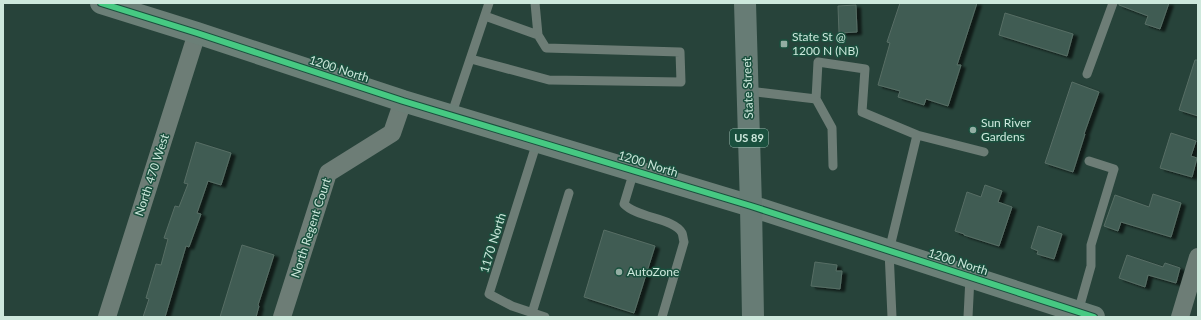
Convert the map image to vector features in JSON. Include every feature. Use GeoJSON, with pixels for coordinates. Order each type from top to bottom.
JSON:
{"type":"FeatureCollection","features":[{"type":"Feature","properties":{"kind":"main road","name":"State Street"},"geometry":{"type":"LineString","coordinates":[[745,3],[753,317]]}},
{"type":"Feature","properties":{"kind":"street","name":"1200 North"},"geometry":{"type":"LineString","coordinates":[[108,4],[403,101],[751,206],[1086,314]]}},
{"type":"Feature","properties":{"kind":"street","name":"North 470 West"},"geometry":{"type":"LineString","coordinates":[[107,317],[197,33]]}},
{"type":"Feature","properties":{"kind":"street","name":"North Regent Court"},"geometry":{"type":"LineString","coordinates":[[282,317],[328,173],[392,133],[403,101]]}},
{"type":"Feature","properties":{"kind":"street"},"geometry":{"type":"LineString","coordinates":[[1180,317],[1198,257]]}},
{"type":"Feature","properties":{"kind":"lane"},"geometry":{"type":"LineString","coordinates":[[451,116],[489,3]]}},
{"type":"Feature","properties":{"kind":"lane"},"geometry":{"type":"LineString","coordinates":[[471,59],[549,80],[681,82],[680,52],[546,48],[538,35],[535,3]]}},
{"type":"Feature","properties":{"kind":"lane"},"geometry":{"type":"LineString","coordinates":[[1087,74],[1113,3]]}},
{"type":"Feature","properties":{"kind":"lane"},"geometry":{"type":"LineString","coordinates":[[485,16],[538,35]]}},
{"type":"Feature","properties":{"kind":"lane"},"geometry":{"type":"LineString","coordinates":[[833,166],[832,128],[816,99],[818,62],[865,69],[862,112],[917,135],[984,152]]}},
{"type":"Feature","properties":{"kind":"lane"},"geometry":{"type":"LineString","coordinates":[[748,91],[816,99]]}},
{"type":"Feature","properties":{"kind":"lane"},"geometry":{"type":"LineString","coordinates":[[892,317],[889,251],[917,135]]}},
{"type":"Feature","properties":{"kind":"lane","name":"1170 North"},"geometry":{"type":"LineString","coordinates":[[537,142],[489,294],[512,306],[545,317]]}},
{"type":"Feature","properties":{"kind":"lane"},"geometry":{"type":"LineString","coordinates":[[1086,314],[1091,266],[1091,245],[1114,169],[1089,161]]}},
{"type":"Feature","properties":{"kind":"lane"},"geometry":{"type":"LineString","coordinates":[[634,171],[624,204],[629,210],[670,224],[681,232],[684,242],[662,317]]}},
{"type":"Feature","properties":{"kind":"lane"},"geometry":{"type":"LineString","coordinates":[[532,313],[569,193]]}},
{"type":"Feature","properties":{"kind":"lane"},"geometry":{"type":"LineString","coordinates":[[968,317],[970,277]]}},
{"type":"Feature","properties":{"kind":"building"},"geometry":{"type":"Polygon","coordinates":[[[900,3],[977,3],[957,65],[961,65],[948,106],[926,99],[924,105],[898,97],[900,91],[878,85],[890,43],[887,42],[900,3]]]}},
{"type":"Feature","properties":{"kind":"building"},"geometry":{"type":"Polygon","coordinates":[[[1119,3],[1169,3],[1160,29],[1145,24],[1148,16],[1119,5],[1119,3]]]}},
{"type":"Feature","properties":{"kind":"building"},"geometry":{"type":"Polygon","coordinates":[[[856,5],[857,32],[839,33],[838,6],[856,5]]]}},
{"type":"Feature","properties":{"kind":"building"},"geometry":{"type":"Polygon","coordinates":[[[1005,13],[1073,34],[1067,56],[999,35],[1005,13]]]}},
{"type":"Feature","properties":{"kind":"building"},"geometry":{"type":"Polygon","coordinates":[[[1195,60],[1198,60],[1198,116],[1179,110],[1195,60]]]}},
{"type":"Feature","properties":{"kind":"building"},"geometry":{"type":"Polygon","coordinates":[[[1072,82],[1099,92],[1084,134],[1073,172],[1045,163],[1072,82]]]}},
{"type":"Feature","properties":{"kind":"building"},"geometry":{"type":"Polygon","coordinates":[[[1171,133],[1196,141],[1191,156],[1197,158],[1192,177],[1160,168],[1171,133]]]}},
{"type":"Feature","properties":{"kind":"building"},"geometry":{"type":"Polygon","coordinates":[[[196,142],[231,153],[221,185],[208,181],[197,213],[201,214],[189,247],[186,246],[165,317],[143,317],[149,299],[146,298],[156,264],[161,265],[168,239],[164,238],[175,206],[179,207],[188,184],[184,183],[196,142]]]}},
{"type":"Feature","properties":{"kind":"building"},"geometry":{"type":"Polygon","coordinates":[[[985,185],[1002,191],[998,202],[1012,207],[999,246],[955,231],[967,192],[981,197],[985,185]]]}},
{"type":"Feature","properties":{"kind":"building"},"geometry":{"type":"Polygon","coordinates":[[[1153,194],[1181,203],[1171,237],[1121,222],[1118,231],[1104,226],[1115,195],[1149,207],[1153,194]]]}},
{"type":"Feature","properties":{"kind":"building"},"geometry":{"type":"Polygon","coordinates":[[[1038,226],[1062,234],[1054,259],[1037,254],[1038,251],[1031,248],[1038,226]]]}},
{"type":"Feature","properties":{"kind":"building","name":"AutoZone"},"geometry":{"type":"Polygon","coordinates":[[[604,230],[655,246],[634,313],[584,297],[604,230]]]}},
{"type":"Feature","properties":{"kind":"building"},"geometry":{"type":"Polygon","coordinates":[[[242,245],[274,255],[258,305],[256,317],[220,317],[242,245]]]}},
{"type":"Feature","properties":{"kind":"building"},"geometry":{"type":"Polygon","coordinates":[[[1127,255],[1163,267],[1165,263],[1180,268],[1176,283],[1148,275],[1145,287],[1119,278],[1127,255]]]}},
{"type":"Feature","properties":{"kind":"building"},"geometry":{"type":"Polygon","coordinates":[[[815,262],[837,265],[836,271],[842,271],[840,289],[811,286],[815,262]]]}},
{"type":"Feature","properties":{"kind":"cycle path"},"geometry":{"type":"LineString","coordinates":[[101,3],[403,101],[751,206],[1094,317]]}},
{"type":"Feature","properties":{"kind":"place","name":"State St @ 1200 N (NB)"},"geometry":{"type":"Point","coordinates":[784,44]}},
{"type":"Feature","properties":{"kind":"place","name":"Sun River Gardens"},"geometry":{"type":"Point","coordinates":[973,130]}},
{"type":"Feature","properties":{"kind":"place","name":"AutoZone"},"geometry":{"type":"Point","coordinates":[619,272]}}]}
